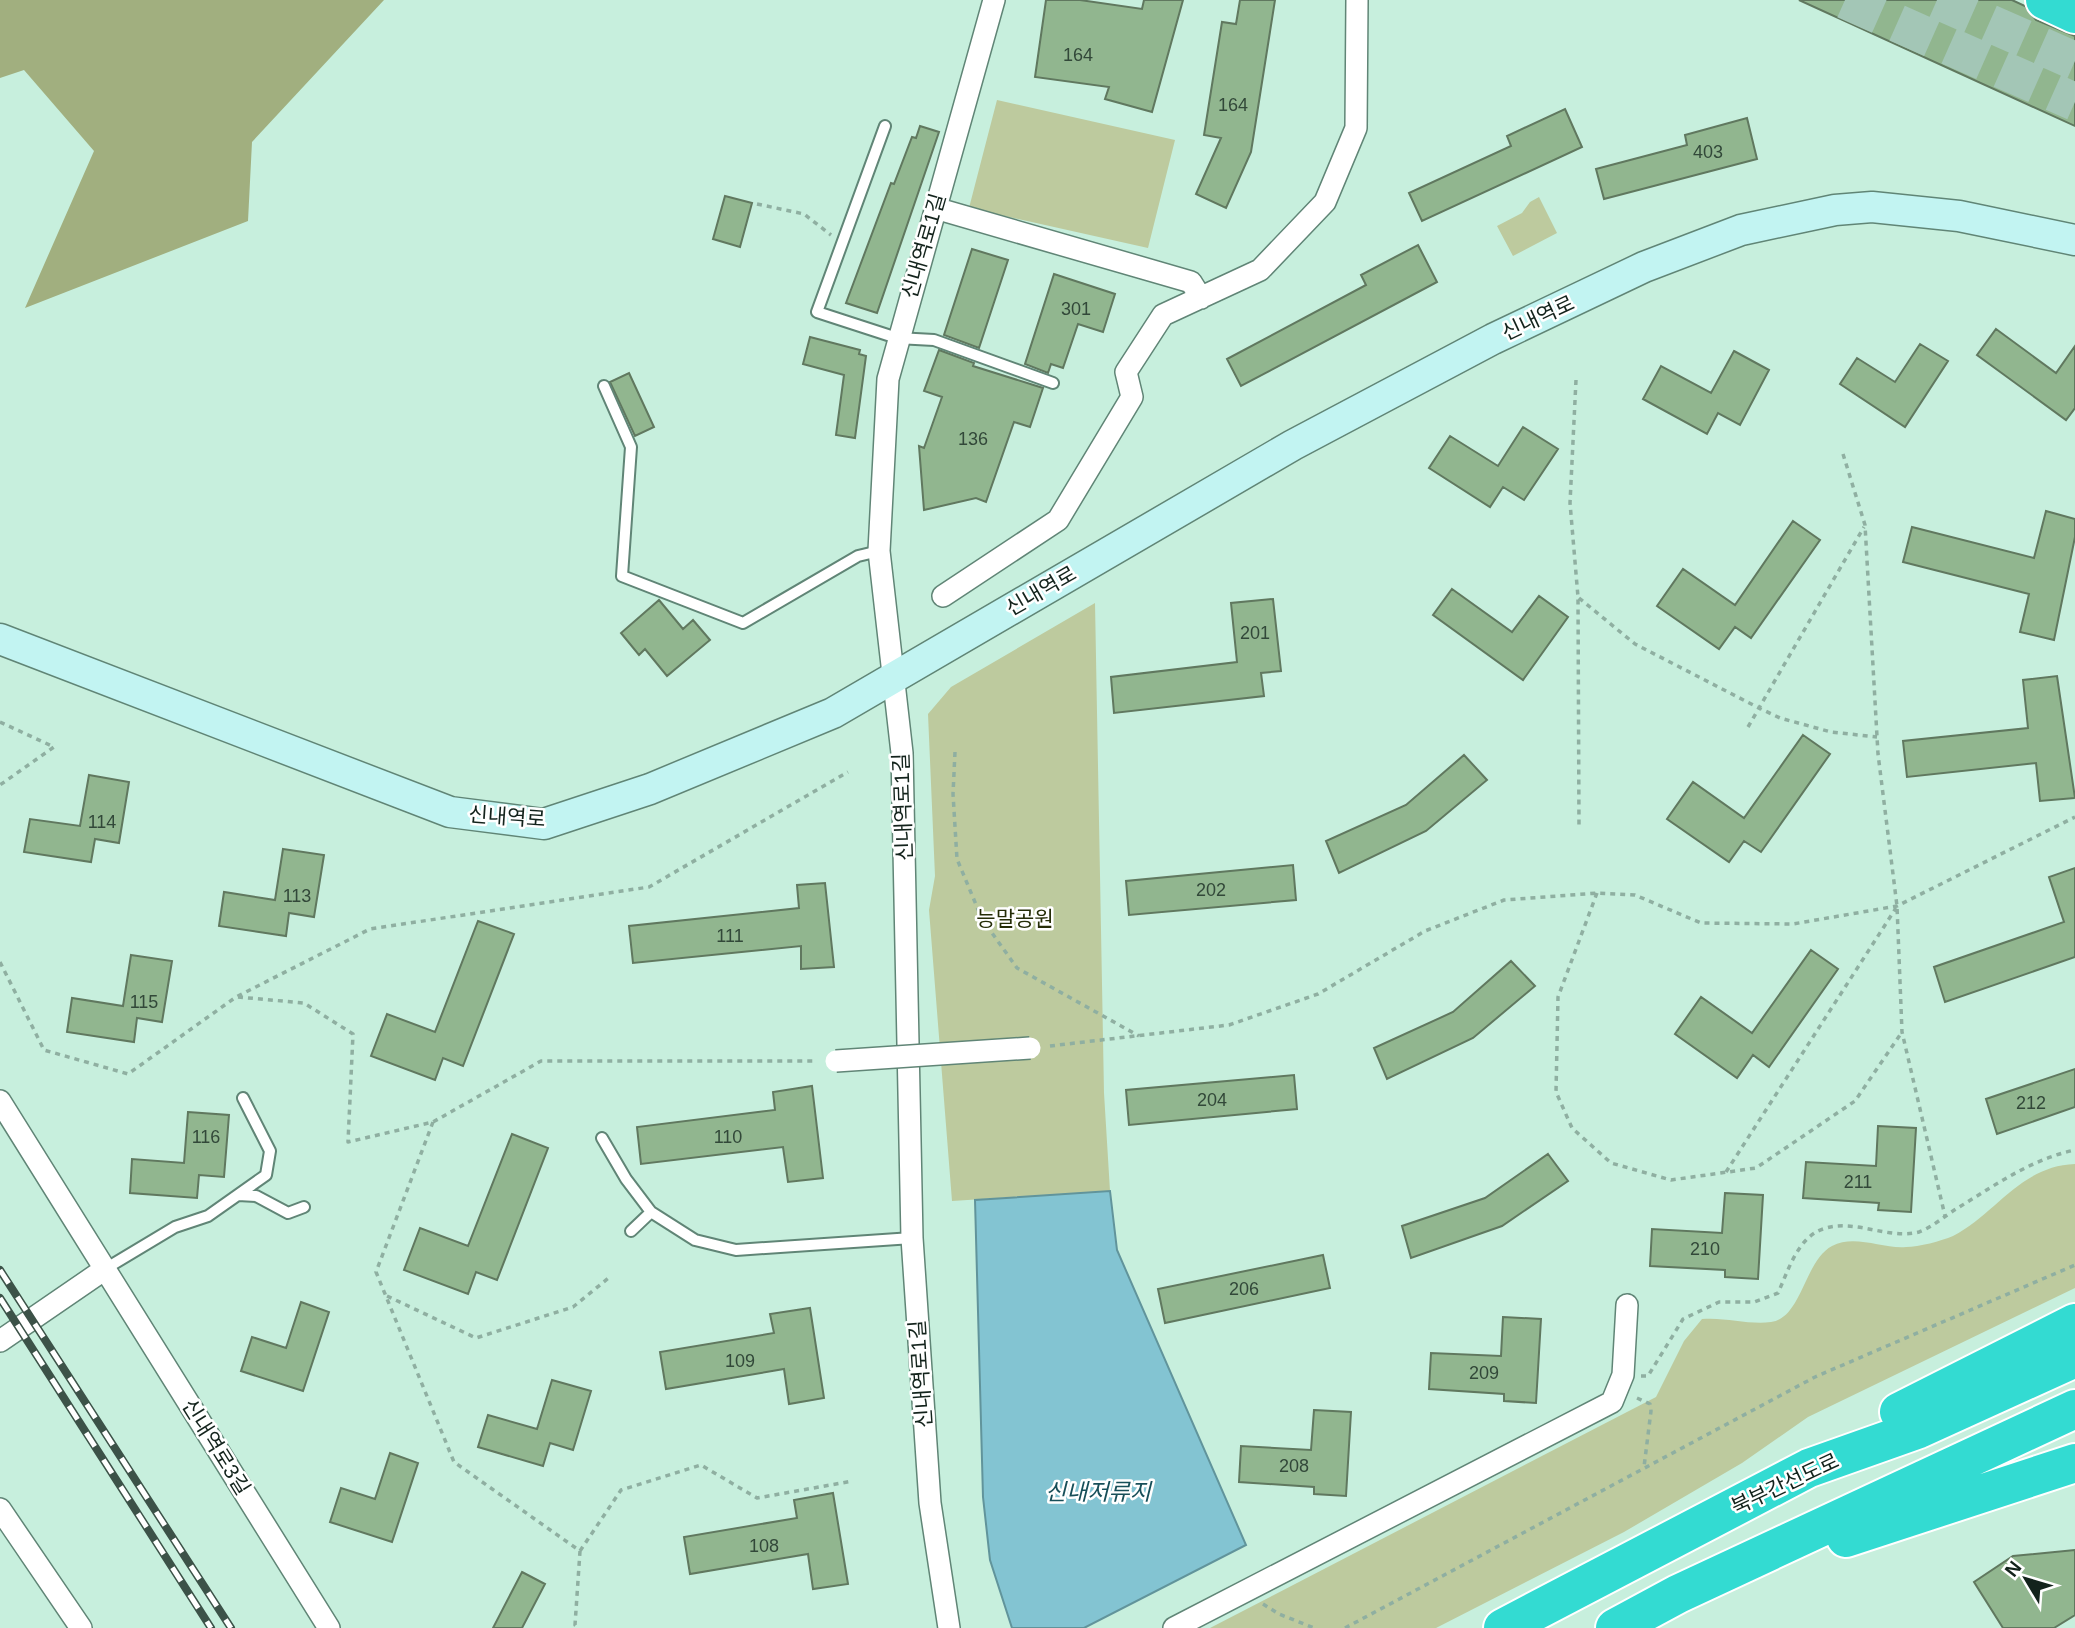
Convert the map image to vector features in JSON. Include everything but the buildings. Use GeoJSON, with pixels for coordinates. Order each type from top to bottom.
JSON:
{"type":"FeatureCollection","features":[{"type":"Feature","properties":{"kind":"highway"},"geometry":{"type":"LineString","coordinates":[[2045,0],[2075,14]]}},
{"type":"Feature","properties":{"kind":"highway"},"geometry":{"type":"LineString","coordinates":[[1809,1468],[1909,1405],[2075,1323]]}},
{"type":"Feature","properties":{"kind":"highway","name":"북부간선도로"},"geometry":{"type":"LineString","coordinates":[[1503,1628],[1809,1468],[1919,1429],[2075,1358]]}},
{"type":"Feature","properties":{"kind":"highway"},"geometry":{"type":"LineString","coordinates":[[1615,1628],[1678,1594],[2075,1409]]}},
{"type":"Feature","properties":{"kind":"highway"},"geometry":{"type":"LineString","coordinates":[[1678,1594],[2075,1463]]}},
{"type":"Feature","properties":{"kind":"street","name":"신내역로1길"},"geometry":{"type":"LineString","coordinates":[[949,1628],[930,1503],[912,1238],[902,752],[879,551],[888,379],[897,338],[994,0]]}},
{"type":"Feature","properties":{"kind":"street"},"geometry":{"type":"LineString","coordinates":[[943,596],[1058,520],[1132,397],[1126,372],[1163,316],[1260,270],[1325,202],[1356,128],[1357,0]]}},
{"type":"Feature","properties":{"kind":"street","name":"신내역로"},"geometry":{"type":"LineString","coordinates":[[0,639],[450,812],[544,824],[650,789],[833,713],[1293,445],[1493,339],[1644,267],[1741,230],[1823,212],[1872,207],[1959,216],[2075,240]]}},
{"type":"Feature","properties":{"kind":"street"},"geometry":{"type":"LineString","coordinates":[[934,208],[1191,282],[1201,298]]}},
{"type":"Feature","properties":{"kind":"street"},"geometry":{"type":"LineString","coordinates":[[836,1061],[1030,1048]]}},
{"type":"Feature","properties":{"kind":"street","name":"신내역로3길"},"geometry":{"type":"LineString","coordinates":[[0,1101],[327,1628]]}},
{"type":"Feature","properties":{"kind":"street"},"geometry":{"type":"LineString","coordinates":[[0,1341],[105,1269]]}},
{"type":"Feature","properties":{"kind":"street"},"geometry":{"type":"LineString","coordinates":[[1174,1628],[1260,1591],[1612,1402],[1623,1375],[1627,1305]]}},
{"type":"Feature","properties":{"kind":"street"},"geometry":{"type":"LineString","coordinates":[[0,1508],[81,1628]]}},
{"type":"Feature","properties":{"kind":"lane"},"geometry":{"type":"LineString","coordinates":[[886,126],[817,312],[897,338],[934,340],[1054,383]]}},
{"type":"Feature","properties":{"kind":"lane"},"geometry":{"type":"LineString","coordinates":[[604,386],[631,447],[622,576],[743,623],[858,556],[879,551]]}},
{"type":"Feature","properties":{"kind":"lane"},"geometry":{"type":"LineString","coordinates":[[105,1269],[175,1227],[208,1216],[266,1175],[270,1151],[243,1098]]}},
{"type":"Feature","properties":{"kind":"lane"},"geometry":{"type":"LineString","coordinates":[[603,1138],[626,1179],[651,1212],[695,1240],[736,1250],[912,1238]]}},
{"type":"Feature","properties":{"kind":"lane"},"geometry":{"type":"LineString","coordinates":[[237,1195],[256,1196],[288,1213],[304,1207]]}},
{"type":"Feature","properties":{"kind":"lane"},"geometry":{"type":"LineString","coordinates":[[631,1231],[651,1212]]}},
{"type":"Feature","properties":{"kind":"path"},"geometry":{"type":"LineString","coordinates":[[757,204],[804,214],[842,244]]}},
{"type":"Feature","properties":{"kind":"path"},"geometry":{"type":"LineString","coordinates":[[1576,380],[1570,503],[1578,597],[1579,827]]}},
{"type":"Feature","properties":{"kind":"path"},"geometry":{"type":"LineString","coordinates":[[1843,454],[1865,525],[1877,737],[1897,906],[1902,1032],[1945,1216]]}},
{"type":"Feature","properties":{"kind":"path"},"geometry":{"type":"LineString","coordinates":[[1748,727],[1865,525]]}},
{"type":"Feature","properties":{"kind":"path"},"geometry":{"type":"LineString","coordinates":[[1578,597],[1635,644],[1780,719],[1831,732],[1877,737]]}},
{"type":"Feature","properties":{"kind":"path"},"geometry":{"type":"LineString","coordinates":[[0,722],[54,747],[0,785]]}},
{"type":"Feature","properties":{"kind":"path"},"geometry":{"type":"LineString","coordinates":[[955,752],[953,794],[957,859],[982,919],[1017,968],[1139,1036]]}},
{"type":"Feature","properties":{"kind":"path"},"geometry":{"type":"LineString","coordinates":[[0,962],[44,1050],[128,1074],[236,997],[370,929],[649,887],[848,772]]}},
{"type":"Feature","properties":{"kind":"path"},"geometry":{"type":"LineString","coordinates":[[1030,1048],[1229,1026],[1318,994],[1425,930],[1504,900],[1597,893],[1635,895],[1701,923],[1793,924],[1897,906],[2075,817]]}},
{"type":"Feature","properties":{"kind":"path"},"geometry":{"type":"LineString","coordinates":[[1597,893],[1558,998],[1556,1092],[1572,1128],[1611,1163],[1671,1180],[1756,1168],[1855,1101],[1902,1032]]}},
{"type":"Feature","properties":{"kind":"path"},"geometry":{"type":"LineString","coordinates":[[1726,1172],[1897,906]]}},
{"type":"Feature","properties":{"kind":"path"},"geometry":{"type":"LineString","coordinates":[[236,997],[303,1003],[353,1034],[348,1142],[433,1122],[541,1061],[836,1061]]}},
{"type":"Feature","properties":{"kind":"path"},"geometry":{"type":"LineString","coordinates":[[433,1122],[376,1272],[454,1462],[579,1551]]}},
{"type":"Feature","properties":{"kind":"path"},"geometry":{"type":"LineString","coordinates":[[1623,1375],[1648,1376],[1683,1319],[1719,1302],[1754,1302],[1778,1293],[1797,1251],[1822,1229],[1851,1225],[1891,1233],[1920,1232],[2019,1171],[2051,1155],[2075,1150]]}},
{"type":"Feature","properties":{"kind":"path"},"geometry":{"type":"LineString","coordinates":[[1345,1628],[1815,1377],[2075,1265]]}},
{"type":"Feature","properties":{"kind":"path"},"geometry":{"type":"LineString","coordinates":[[386,1295],[477,1338],[573,1307],[611,1276]]}},
{"type":"Feature","properties":{"kind":"path"},"geometry":{"type":"LineString","coordinates":[[1637,1398],[1650,1404],[1651,1411],[1644,1469]]}},
{"type":"Feature","properties":{"kind":"path"},"geometry":{"type":"LineString","coordinates":[[579,1628],[575,1625],[579,1551],[621,1490],[701,1465],[757,1497],[853,1481]]}},
{"type":"Feature","properties":{"kind":"path"},"geometry":{"type":"LineString","coordinates":[[1260,1591],[1304,1627],[1314,1628]]}},
{"type":"Feature","properties":{"kind":"green space"},"geometry":{"type":"Polygon","coordinates":[[[0,0],[384,0],[252,142],[248,221],[25,308],[94,151],[24,70],[0,78],[0,0]]]}},
{"type":"Feature","properties":{"kind":"green space"},"geometry":{"type":"Polygon","coordinates":[[[997,100],[1175,140],[1148,248],[969,208],[997,100]]]}},
{"type":"Feature","properties":{"kind":"green space"},"geometry":{"type":"Polygon","coordinates":[[[1539,197],[1557,233],[1513,256],[1497,226],[1522,213],[1530,202],[1539,197]]]}},
{"type":"Feature","properties":{"kind":"green space","name":"능말공원"},"geometry":{"type":"Polygon","coordinates":[[[1095,603],[1104,1093],[1110,1191],[952,1201],[929,910],[935,876],[928,714],[951,687],[1095,603]]]}},
{"type":"Feature","properties":{"kind":"green space"},"geometry":{"type":"Polygon","coordinates":[[[2075,1164],[2075,1288],[1808,1417],[1742,1463],[1624,1532],[1436,1628],[1210,1628],[1656,1397],[1684,1341],[1702,1319],[1763,1323],[1781,1318],[1797,1300],[1815,1264],[1832,1246],[1850,1241],[1911,1247],[1942,1240],[1968,1227],[2010,1192],[2039,1173],[2075,1164]]]}},
{"type":"Feature","properties":{"kind":"water","name":"신내저류지"},"geometry":{"type":"Polygon","coordinates":[[[1110,1191],[1117,1250],[1246,1545],[1084,1628],[1012,1628],[990,1560],[983,1497],[975,1200],[1110,1191]]]}},
{"type":"Feature","properties":{"kind":"tunnel"},"geometry":{"type":"LineString","coordinates":[[1845,0],[2075,102]]}},
{"type":"Feature","properties":{"kind":"tunnel"},"geometry":{"type":"LineString","coordinates":[[1937,0],[2075,61]]}},
{"type":"Feature","properties":{"kind":"railway"},"geometry":{"type":"LineString","coordinates":[[0,1270],[231,1628]]}},
{"type":"Feature","properties":{"kind":"railway"},"geometry":{"type":"LineString","coordinates":[[0,1298],[211,1628]]}}]}
